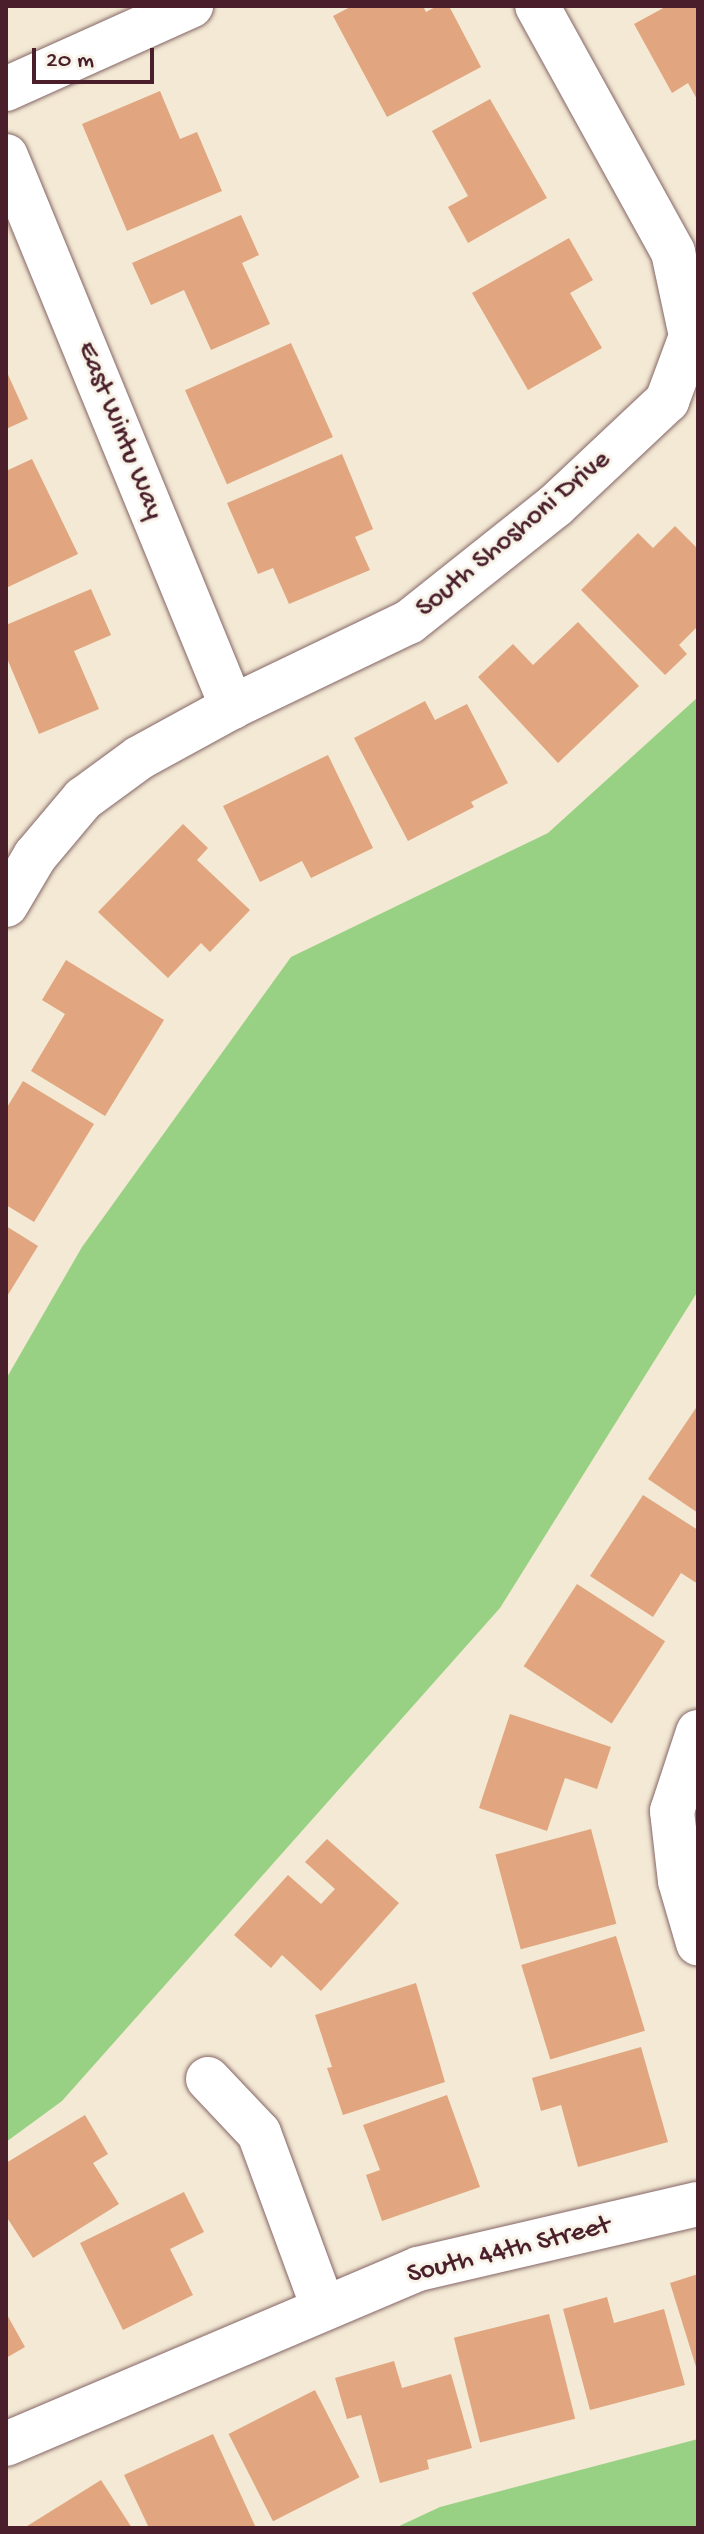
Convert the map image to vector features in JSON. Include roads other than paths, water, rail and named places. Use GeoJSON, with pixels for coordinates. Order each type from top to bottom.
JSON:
{"type":"FeatureCollection","features":[{"type":"Feature","properties":{"kind":"street"},"geometry":{"type":"LineString","coordinates":[[6,89],[191,6]]}},
{"type":"Feature","properties":{"kind":"street","name":"South Shoshoni Drive"},"geometry":{"type":"LineString","coordinates":[[6,905],[35,856],[83,799],[139,758],[232,707],[409,622],[555,506],[667,401],[691,336],[673,252],[537,6]]}},
{"type":"Feature","properties":{"kind":"street","name":"East Wintu Way"},"geometry":{"type":"LineString","coordinates":[[6,156],[232,707]]}},
{"type":"Feature","properties":{"kind":"street"},"geometry":{"type":"LineString","coordinates":[[698,1732],[672,1811],[680,1881],[698,1943]]}},
{"type":"Feature","properties":{"kind":"street"},"geometry":{"type":"LineString","coordinates":[[208,2079],[259,2133],[323,2307]]}},
{"type":"Feature","properties":{"kind":"street","name":"South 44th Street"},"geometry":{"type":"LineString","coordinates":[[6,2444],[418,2269],[698,2204]]}}]}
